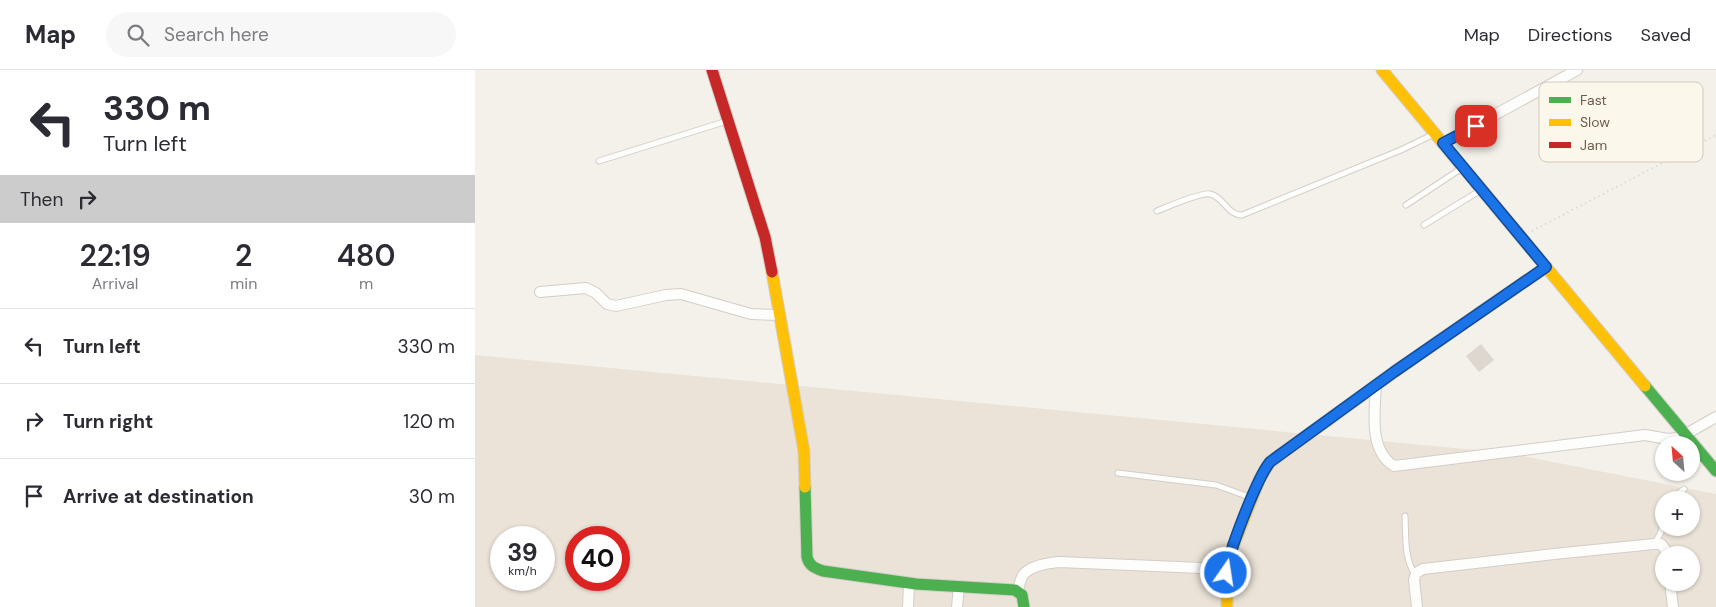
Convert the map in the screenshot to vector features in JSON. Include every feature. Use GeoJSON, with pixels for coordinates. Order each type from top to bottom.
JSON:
{"type":"FeatureCollection","features":[{"type":"Feature","properties":{"kind":"street"},"geometry":{"type":"LineString","coordinates":[[712,70],[765,237],[804,452],[807,557],[809,565],[823,571],[909,584],[1018,591],[1023,596],[1024,607]]}},
{"type":"Feature","properties":{"kind":"street"},"geometry":{"type":"LineString","coordinates":[[1382,70],[1687,436],[1716,417]]}},
{"type":"Feature","properties":{"kind":"street"},"geometry":{"type":"LineString","coordinates":[[1555,82],[1577,70]]}},
{"type":"Feature","properties":{"kind":"street"},"geometry":{"type":"LineString","coordinates":[[1443,143],[1539,91]]}},
{"type":"Feature","properties":{"kind":"street"},"geometry":{"type":"LineString","coordinates":[[1227,607],[1226,569],[1231,551],[1252,498],[1270,462],[1376,385],[1546,267]]}},
{"type":"Feature","properties":{"kind":"street"},"geometry":{"type":"LineString","coordinates":[[540,292],[586,288],[596,292],[610,306],[666,295],[681,294],[751,314],[780,315]]}},
{"type":"Feature","properties":{"kind":"street"},"geometry":{"type":"LineString","coordinates":[[1376,385],[1375,435],[1384,457],[1394,466],[1645,435],[1655,437]]}},
{"type":"Feature","properties":{"kind":"street"},"geometry":{"type":"LineString","coordinates":[[1700,452],[1716,471]]}},
{"type":"Feature","properties":{"kind":"street"},"geometry":{"type":"LineString","coordinates":[[1417,607],[1416,573],[1423,569],[1654,544],[1661,544],[1663,546]]}},
{"type":"Feature","properties":{"kind":"street"},"geometry":{"type":"LineString","coordinates":[[1018,591],[1021,578],[1029,570],[1059,562],[1226,569]]}},
{"type":"Feature","properties":{"kind":"street"},"geometry":{"type":"LineString","coordinates":[[908,607],[909,584]]}},
{"type":"Feature","properties":{"kind":"street"},"geometry":{"type":"LineString","coordinates":[[957,607],[959,587]]}},
{"type":"Feature","properties":{"kind":"street"},"geometry":{"type":"LineString","coordinates":[[1671,591],[1673,607]]}},
{"type":"Feature","properties":{"kind":"lane"},"geometry":{"type":"LineString","coordinates":[[599,161],[727,121]]}},
{"type":"Feature","properties":{"kind":"lane"},"geometry":{"type":"LineString","coordinates":[[1157,211],[1206,194],[1216,196],[1234,214],[1243,215],[1401,150],[1435,134]]}},
{"type":"Feature","properties":{"kind":"lane"},"geometry":{"type":"LineString","coordinates":[[1406,205],[1463,168]]}},
{"type":"Feature","properties":{"kind":"lane"},"geometry":{"type":"LineString","coordinates":[[1424,225],[1481,190]]}},
{"type":"Feature","properties":{"kind":"lane"},"geometry":{"type":"LineString","coordinates":[[1118,473],[1216,485],[1252,498]]}},
{"type":"Feature","properties":{"kind":"lane"},"geometry":{"type":"LineString","coordinates":[[1405,516],[1409,560],[1411,569],[1416,575]]}},
{"type":"Feature","properties":{"kind":"lane"},"geometry":{"type":"LineString","coordinates":[[1654,544],[1659,536]]}},
{"type":"Feature","properties":{"kind":"path"},"geometry":{"type":"LineString","coordinates":[[1703,142],[1716,135]]}},
{"type":"Feature","properties":{"kind":"path"},"geometry":{"type":"LineString","coordinates":[[1521,237],[1664,162]]}},
{"type":"Feature","properties":{"kind":"shaded area"},"geometry":{"type":"Polygon","coordinates":[[[475,355],[1508,453],[1716,494],[1716,607],[475,607],[475,355]]]}},
{"type":"Feature","properties":{"kind":"building"},"geometry":{"type":"Polygon","coordinates":[[[1481,344],[1494,360],[1479,372],[1466,356],[1481,344]]]}},
{"type":"Feature","properties":{"kind":"traffic: fast"},"geometry":{"type":"LineString","coordinates":[[1479,313],[1546,267]]}},
{"type":"Feature","properties":{"kind":"traffic: fast"},"geometry":{"type":"LineString","coordinates":[[1645,386],[1716,471]]}},
{"type":"Feature","properties":{"kind":"traffic: fast"},"geometry":{"type":"LineString","coordinates":[[805,487],[807,557],[809,563],[815,568],[823,571],[916,584],[1015,590],[1022,595],[1024,607]]}},
{"type":"Feature","properties":{"kind":"traffic: slow"},"geometry":{"type":"LineString","coordinates":[[1382,70],[1645,386]]}},
{"type":"Feature","properties":{"kind":"traffic: slow"},"geometry":{"type":"LineString","coordinates":[[772,272],[804,451],[805,487]]}},
{"type":"Feature","properties":{"kind":"traffic: slow"},"geometry":{"type":"LineString","coordinates":[[1227,607],[1227,562],[1260,478],[1270,462],[1479,313]]}},
{"type":"Feature","properties":{"kind":"traffic: jam"},"geometry":{"type":"LineString","coordinates":[[712,70],[765,237],[772,272]]}},
{"type":"Feature","properties":{"kind":"route"},"geometry":{"type":"LineString","coordinates":[[1226,573],[1231,551],[1260,478],[1270,462],[1394,372],[1546,267],[1443,143],[1476,126]]}}]}
